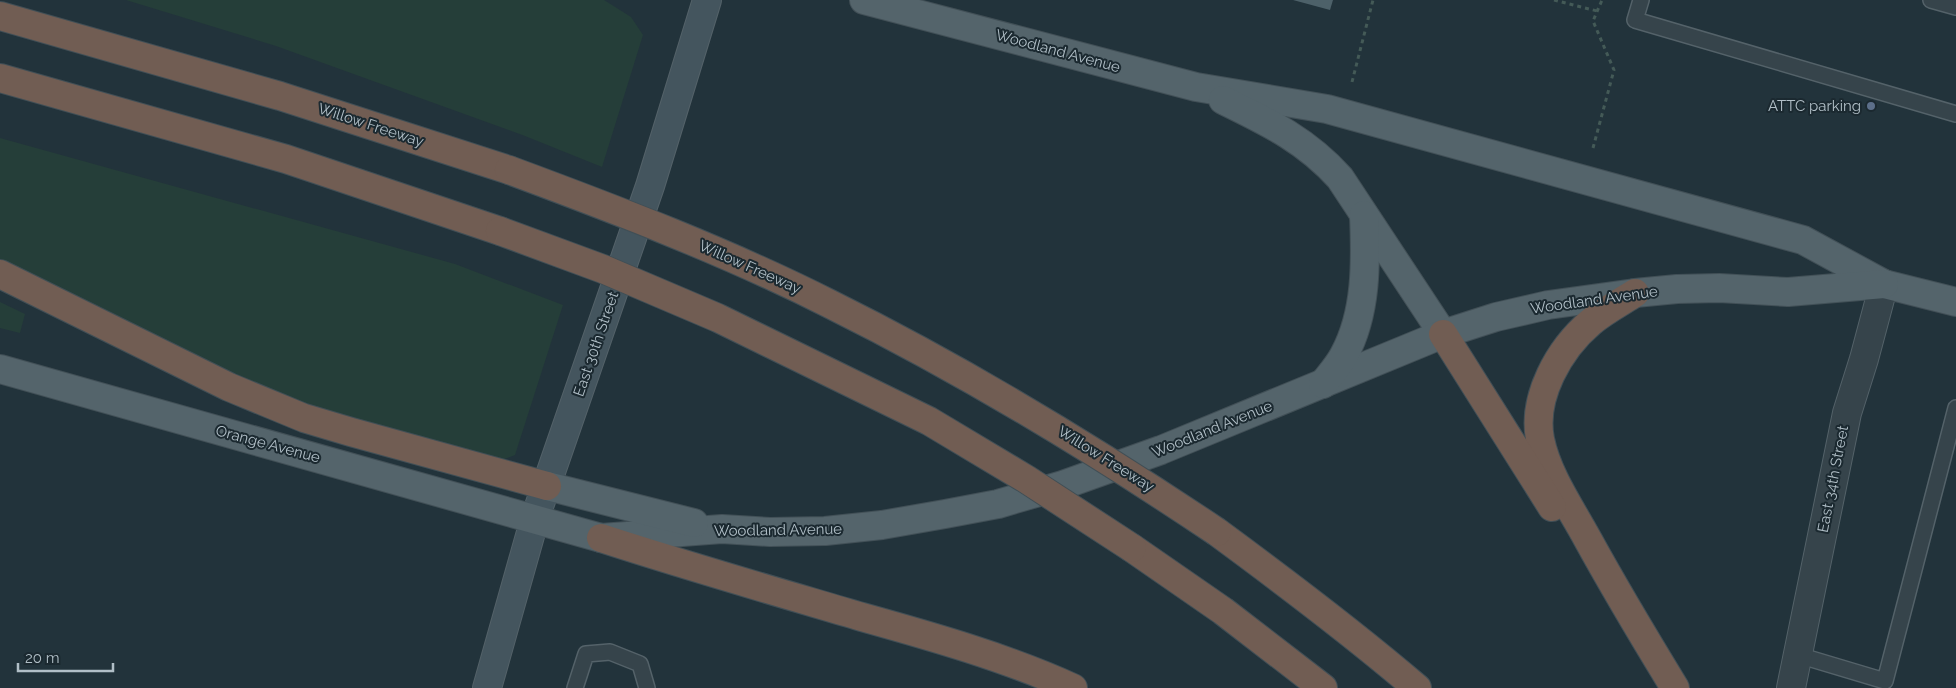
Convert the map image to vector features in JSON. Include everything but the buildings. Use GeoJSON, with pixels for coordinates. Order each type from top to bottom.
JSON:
{"type":"FeatureCollection","features":[{"type":"Feature","properties":{"kind":"highway","name":"Willow Freeway"},"geometry":{"type":"LineString","coordinates":[[0,16],[280,96],[508,170],[606,206],[721,254],[829,303],[933,357],[1033,413],[1135,477],[1217,532],[1329,616],[1417,688]]}},
{"type":"Feature","properties":{"kind":"highway"},"geometry":{"type":"LineString","coordinates":[[0,78],[286,158],[500,231],[602,269],[718,318],[920,416],[1026,479],[1132,548],[1223,611],[1323,688]]}},
{"type":"Feature","properties":{"kind":"highway"},"geometry":{"type":"LineString","coordinates":[[0,274],[229,387],[304,418],[547,486]]}},
{"type":"Feature","properties":{"kind":"highway"},"geometry":{"type":"LineString","coordinates":[[1635,292],[1591,322],[1562,357],[1546,388],[1541,404],[1539,420],[1540,439],[1553,474],[1626,609],[1675,688]]}},
{"type":"Feature","properties":{"kind":"highway"},"geometry":{"type":"LineString","coordinates":[[1443,334],[1552,506],[1626,609]]}},
{"type":"Feature","properties":{"kind":"highway"},"geometry":{"type":"LineString","coordinates":[[601,538],[684,565],[902,628],[1012,664],[1073,688]]}},
{"type":"Feature","properties":{"kind":"main road","name":"East 30th Street"},"geometry":{"type":"LineString","coordinates":[[487,688],[535,518],[650,186],[707,0]]}},
{"type":"Feature","properties":{"kind":"main road","name":"Woodland Avenue"},"geometry":{"type":"LineString","coordinates":[[864,0],[1196,87],[1327,109],[1803,240],[1884,284],[1956,302]]}},
{"type":"Feature","properties":{"kind":"main road"},"geometry":{"type":"LineString","coordinates":[[1196,87],[1268,122],[1302,142],[1323,159],[1340,178],[1443,334]]}},
{"type":"Feature","properties":{"kind":"main road"},"geometry":{"type":"LineString","coordinates":[[1323,384],[1344,356],[1360,308],[1366,255],[1364,213]]}},
{"type":"Feature","properties":{"kind":"main road","name":"Woodland Avenue"},"geometry":{"type":"LineString","coordinates":[[535,518],[601,538],[722,529],[770,532],[825,531],[882,525],[998,504],[1063,485],[1119,466],[1443,334],[1496,317],[1548,305],[1635,292],[1719,288],[1788,292],[1884,284]]}},
{"type":"Feature","properties":{"kind":"main road","name":"Orange Avenue"},"geometry":{"type":"LineString","coordinates":[[0,369],[535,518]]}},
{"type":"Feature","properties":{"kind":"main road"},"geometry":{"type":"LineString","coordinates":[[547,486],[722,529]]}},
{"type":"Feature","properties":{"kind":"street","name":"East 34th Street"},"geometry":{"type":"LineString","coordinates":[[1794,673],[1847,413],[1884,284]]}},
{"type":"Feature","properties":{"kind":"lane"},"geometry":{"type":"LineString","coordinates":[[1641,0],[1635,20],[1956,114]]}},
{"type":"Feature","properties":{"kind":"lane"},"geometry":{"type":"LineString","coordinates":[[1931,0],[1956,7]]}},
{"type":"Feature","properties":{"kind":"lane"},"geometry":{"type":"LineString","coordinates":[[1794,673],[1885,681],[1956,408]]}},
{"type":"Feature","properties":{"kind":"lane"},"geometry":{"type":"LineString","coordinates":[[574,688],[586,654],[610,652],[640,664],[647,688]]}},
{"type":"Feature","properties":{"kind":"path"},"geometry":{"type":"LineString","coordinates":[[1352,82],[1373,0]]}},
{"type":"Feature","properties":{"kind":"path"},"geometry":{"type":"LineString","coordinates":[[1554,0],[1597,11]]}},
{"type":"Feature","properties":{"kind":"path"},"geometry":{"type":"LineString","coordinates":[[1593,148],[1614,70],[1593,21],[1602,0]]}},
{"type":"Feature","properties":{"kind":"green space"},"geometry":{"type":"Polygon","coordinates":[[[126,0],[604,0],[631,17],[643,35],[602,167],[525,136],[276,46],[126,0]]]}},
{"type":"Feature","properties":{"kind":"green space"},"geometry":{"type":"Polygon","coordinates":[[[0,138],[455,264],[563,305],[515,455],[502,460],[304,405],[161,340],[0,259],[0,138]]]}},
{"type":"Feature","properties":{"kind":"green space"},"geometry":{"type":"Polygon","coordinates":[[[0,302],[25,314],[20,333],[0,328],[0,302]]]}},
{"type":"Feature","properties":{"kind":"place","name":"ATTC parking"},"geometry":{"type":"Point","coordinates":[1871,106]}}]}
